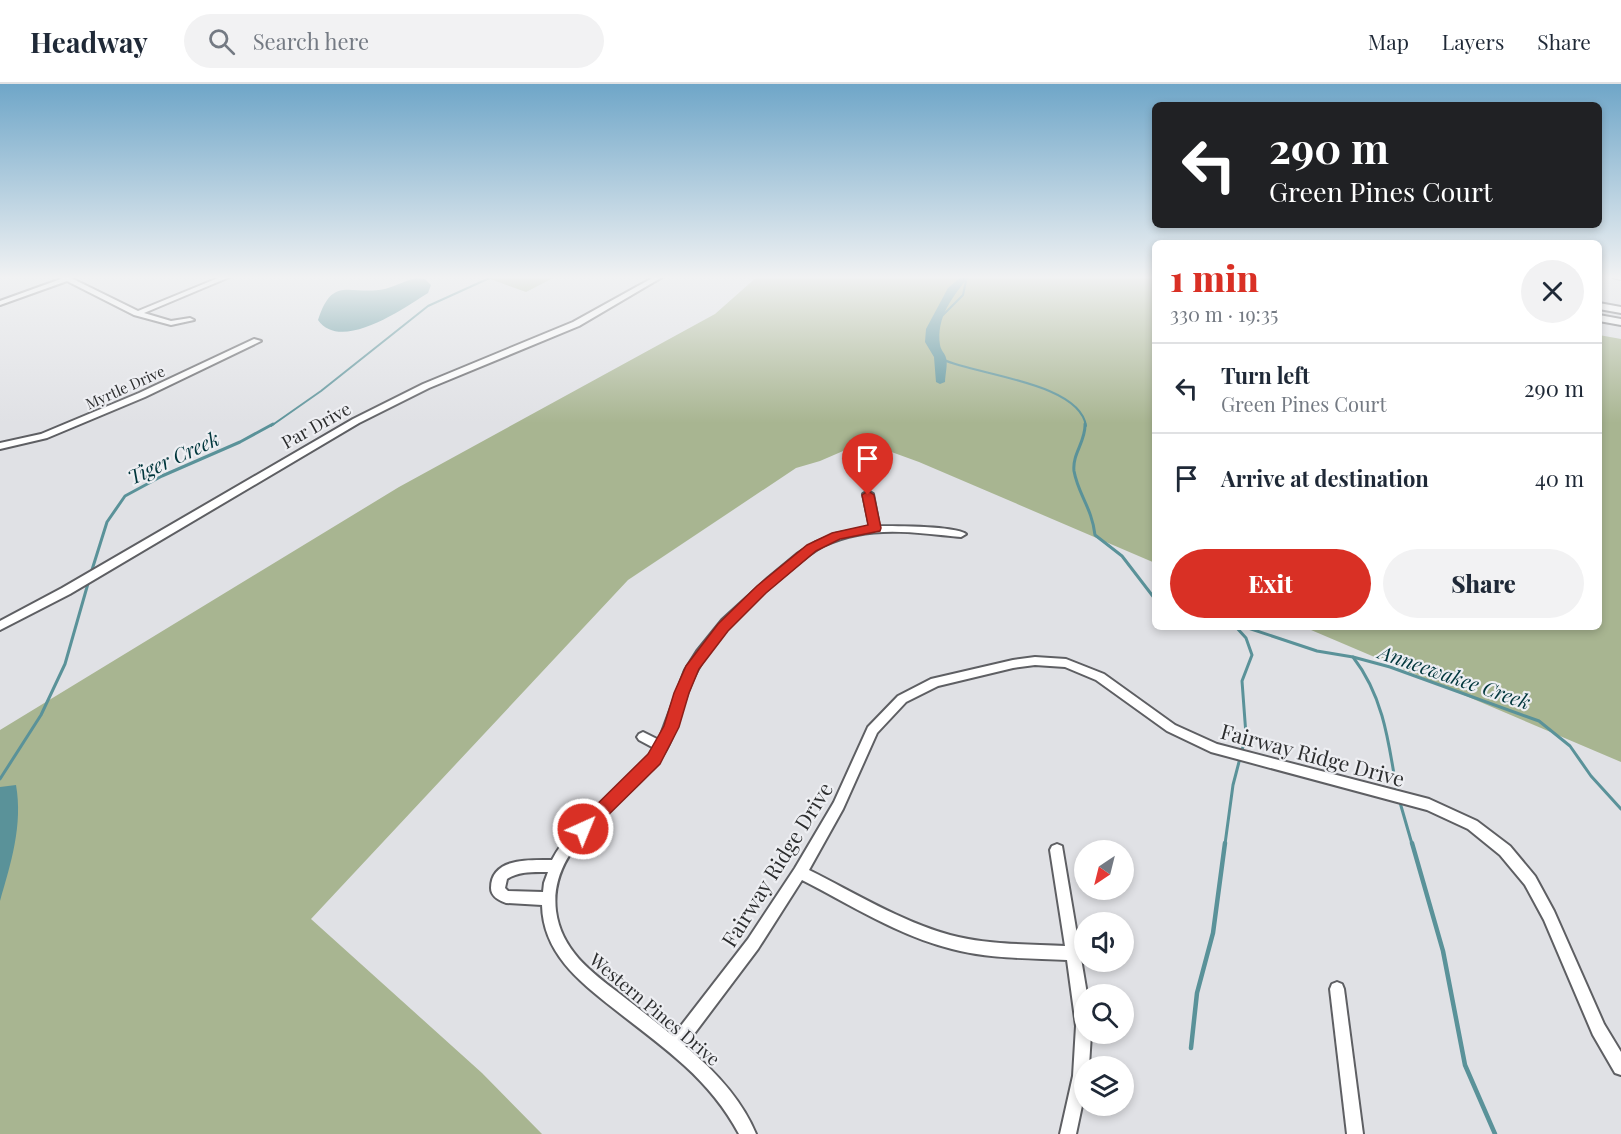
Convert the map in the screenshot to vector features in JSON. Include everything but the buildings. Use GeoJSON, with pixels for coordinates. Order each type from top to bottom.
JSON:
{"type":"FeatureCollection","features":[{"type":"Feature","properties":{"kind":"street","name":"Par Drive"},"geometry":{"type":"LineString","coordinates":[[0,626],[66,591],[356,421],[426,386],[574,325]]}},
{"type":"Feature","properties":{"kind":"street","name":"Myrtle Drive"},"geometry":{"type":"LineString","coordinates":[[0,446],[44,436],[142,395],[257,341]]}},
{"type":"Feature","properties":{"kind":"street"},"geometry":{"type":"LineString","coordinates":[[868,495],[875,528]]}},
{"type":"Feature","properties":{"kind":"street","name":"Western Pines Drive"},"geometry":{"type":"LineString","coordinates":[[748,1134],[715,1083],[590,981],[566,956],[555,934],[549,899],[555,866],[591,820],[645,770],[662,747],[693,666],[723,627],[811,548],[836,536],[875,528],[961,534]]}},
{"type":"Feature","properties":{"kind":"street","name":"Fairway Ridge Drive"},"geometry":{"type":"LineString","coordinates":[[674,1048],[753,944],[800,872],[839,805],[867,738],[895,705],[917,690],[944,679],[1035,661],[1066,663],[1100,676],[1172,728],[1215,748],[1429,805],[1455,815],[1486,833],[1515,860],[1536,888],[1596,1024],[1621,1067]]}},
{"type":"Feature","properties":{"kind":"street"},"geometry":{"type":"LineString","coordinates":[[643,736],[662,747]]}},
{"type":"Feature","properties":{"kind":"street"},"geometry":{"type":"LineString","coordinates":[[1057,850],[1081,1008],[1084,1050],[1081,1076],[1068,1134]]}},
{"type":"Feature","properties":{"kind":"street"},"geometry":{"type":"LineString","coordinates":[[549,899],[506,897],[498,891],[497,885],[500,878],[510,869],[555,866]]}},
{"type":"Feature","properties":{"kind":"street"},"geometry":{"type":"LineString","coordinates":[[800,872],[920,931],[952,942],[985,948],[1071,953]]}},
{"type":"Feature","properties":{"kind":"street"},"geometry":{"type":"LineString","coordinates":[[1337,989],[1355,1134]]}},
{"type":"Feature","properties":{"kind":"green space"},"geometry":{"type":"Polygon","coordinates":[[[695,325],[1152,325],[1152,562],[919,462],[864,442],[820,461],[796,468],[628,580],[311,919],[482,1073],[542,1134],[0,1134],[0,730],[399,487],[695,325]]]}},
{"type":"Feature","properties":{"kind":"green space"},"geometry":{"type":"Polygon","coordinates":[[[1602,336],[1621,339],[1621,762],[1311,630],[1602,630],[1602,336]]]}},
{"type":"Feature","properties":{"kind":"water"},"geometry":{"type":"Polygon","coordinates":[[[324,325],[370,325],[342,332],[328,329],[324,325]]]}},
{"type":"Feature","properties":{"kind":"water"},"geometry":{"type":"Polygon","coordinates":[[[928,325],[941,325],[940,345],[947,363],[945,382],[940,384],[936,382],[934,357],[925,342],[928,325]]]}},
{"type":"Feature","properties":{"kind":"water"},"geometry":{"type":"Polygon","coordinates":[[[16,785],[17,829],[0,901],[0,787],[16,785]]]}},
{"type":"Feature","properties":{"kind":"waterway","name":"Tiger Creek"},"geometry":{"type":"LineString","coordinates":[[271,426],[321,391],[404,325]]}},
{"type":"Feature","properties":{"kind":"waterway","name":"Anneewakee Creek"},"geometry":{"type":"LineString","coordinates":[[944,360],[1026,382],[1047,390],[1080,411],[1086,426]]}},
{"type":"Feature","properties":{"kind":"waterway","name":"Tiger Creek"},"geometry":{"type":"LineString","coordinates":[[91,573],[107,522],[125,496],[273,424]]}},
{"type":"Feature","properties":{"kind":"waterway","name":"Anneewakee Creek"},"geometry":{"type":"LineString","coordinates":[[1085,424],[1074,471],[1091,517],[1095,535],[1122,556],[1152,595]]}},
{"type":"Feature","properties":{"kind":"waterway","name":"Tiger Creek"},"geometry":{"type":"LineString","coordinates":[[0,779],[41,715],[65,664],[89,580]]}},
{"type":"Feature","properties":{"kind":"waterway"},"geometry":{"type":"LineString","coordinates":[[1225,844],[1233,785],[1246,735],[1242,681],[1252,655],[1246,638],[1239,630]]}},
{"type":"Feature","properties":{"kind":"waterway","name":"Anneewakee Creek"},"geometry":{"type":"LineString","coordinates":[[1254,630],[1317,651],[1353,657]]}},
{"type":"Feature","properties":{"kind":"waterway","name":"Anneewakee Creek"},"geometry":{"type":"LineString","coordinates":[[1353,657],[1390,667],[1539,721],[1570,746],[1591,776],[1621,809]]}},
{"type":"Feature","properties":{"kind":"waterway"},"geometry":{"type":"LineString","coordinates":[[1353,657],[1372,688],[1384,722],[1397,793]]}},
{"type":"Feature","properties":{"kind":"waterway"},"geometry":{"type":"LineString","coordinates":[[1399,799],[1412,844]]}},
{"type":"Feature","properties":{"kind":"waterway"},"geometry":{"type":"LineString","coordinates":[[1191,1048],[1197,993],[1213,933],[1225,843]]}},
{"type":"Feature","properties":{"kind":"waterway"},"geometry":{"type":"LineString","coordinates":[[1412,843],[1443,951],[1465,1065],[1495,1134]]}},
{"type":"Feature","properties":{"kind":"route"},"geometry":{"type":"LineString","coordinates":[[583,829],[654,759],[672,727],[681,693],[693,666],[709,642],[723,627],[811,548],[836,536],[875,528],[868,495]]}}]}
